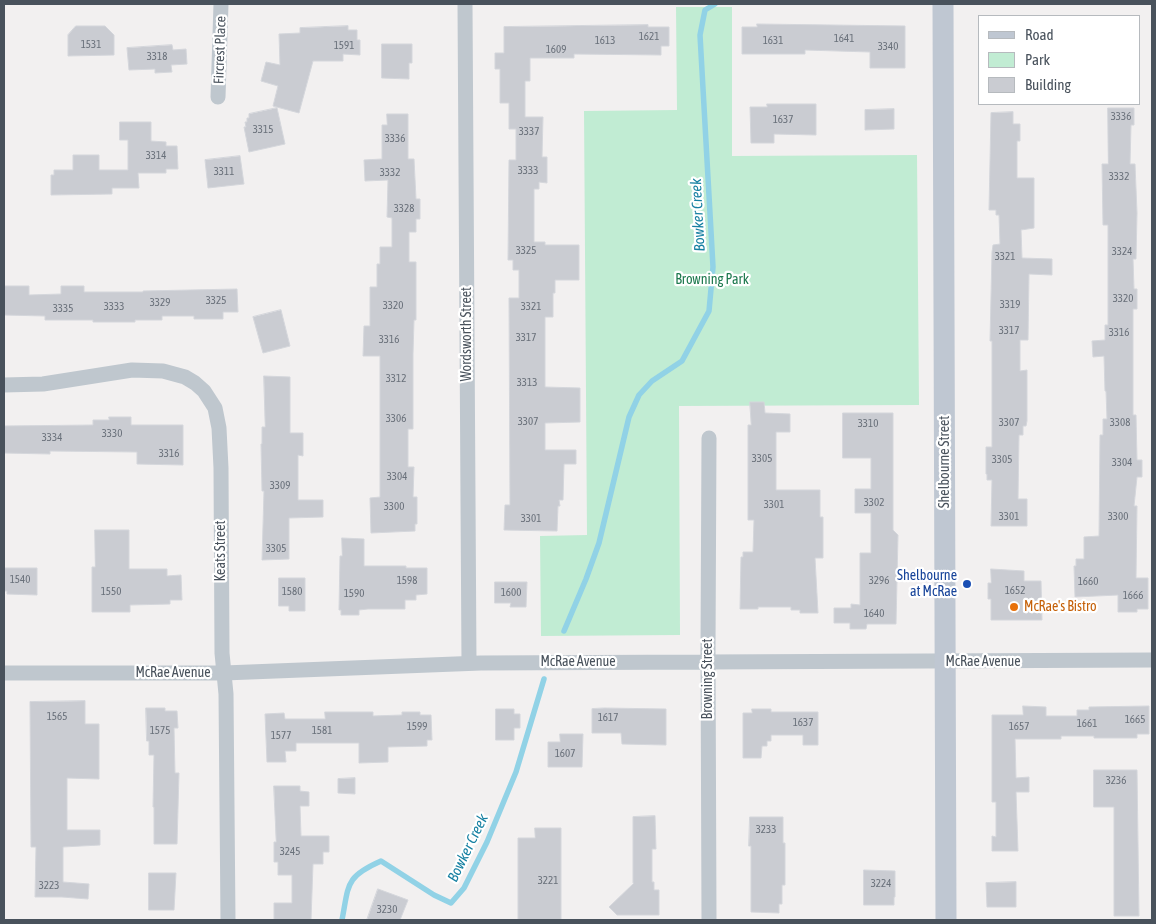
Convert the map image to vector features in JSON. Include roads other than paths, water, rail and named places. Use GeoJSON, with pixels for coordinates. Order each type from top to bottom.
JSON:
{"type":"FeatureCollection","features":[{"type":"Feature","properties":{"kind":"main road","name":"Shelbourne Street"},"geometry":{"type":"LineString","coordinates":[[943,4],[946,920]]}},
{"type":"Feature","properties":{"kind":"street","name":"Fircrest Place"},"geometry":{"type":"LineString","coordinates":[[218,97],[221,4]]}},
{"type":"Feature","properties":{"kind":"street","name":"Wordsworth Street"},"geometry":{"type":"LineString","coordinates":[[465,4],[469,663]]}},
{"type":"Feature","properties":{"kind":"street","name":"Keats Street"},"geometry":{"type":"LineString","coordinates":[[4,386],[43,384],[132,370],[163,371],[185,377],[195,384],[207,395],[215,408],[219,428],[222,652],[226,694],[228,920]]}},
{"type":"Feature","properties":{"kind":"street","name":"Browning Street"},"geometry":{"type":"LineString","coordinates":[[709,438],[709,920]]}},
{"type":"Feature","properties":{"kind":"street","name":"McRae Avenue"},"geometry":{"type":"LineString","coordinates":[[4,673],[224,674],[469,663],[1152,660]]}},
{"type":"Feature","properties":{"kind":"waterway","name":"Bowker Creek"},"geometry":{"type":"LineString","coordinates":[[564,631],[599,543],[629,417],[639,395],[652,381],[682,361],[709,311],[713,267],[700,35],[705,10],[715,4]]}},
{"type":"Feature","properties":{"kind":"waterway","name":"Bowker Creek"},"geometry":{"type":"LineString","coordinates":[[342,920],[351,883],[361,872],[381,861],[434,895],[451,903],[464,888],[487,842],[516,772],[544,679]]}},
{"type":"Feature","properties":{"kind":"place","name":"Shelbourne at McRae"},"geometry":{"type":"Point","coordinates":[967,584]}},
{"type":"Feature","properties":{"kind":"place","name":"McRae's Bistro"},"geometry":{"type":"Point","coordinates":[1014,607]}},
{"type":"Feature","properties":{"kind":"park label","name":"Browning Park"},"geometry":{"type":"Point","coordinates":[712,280]}}]}
